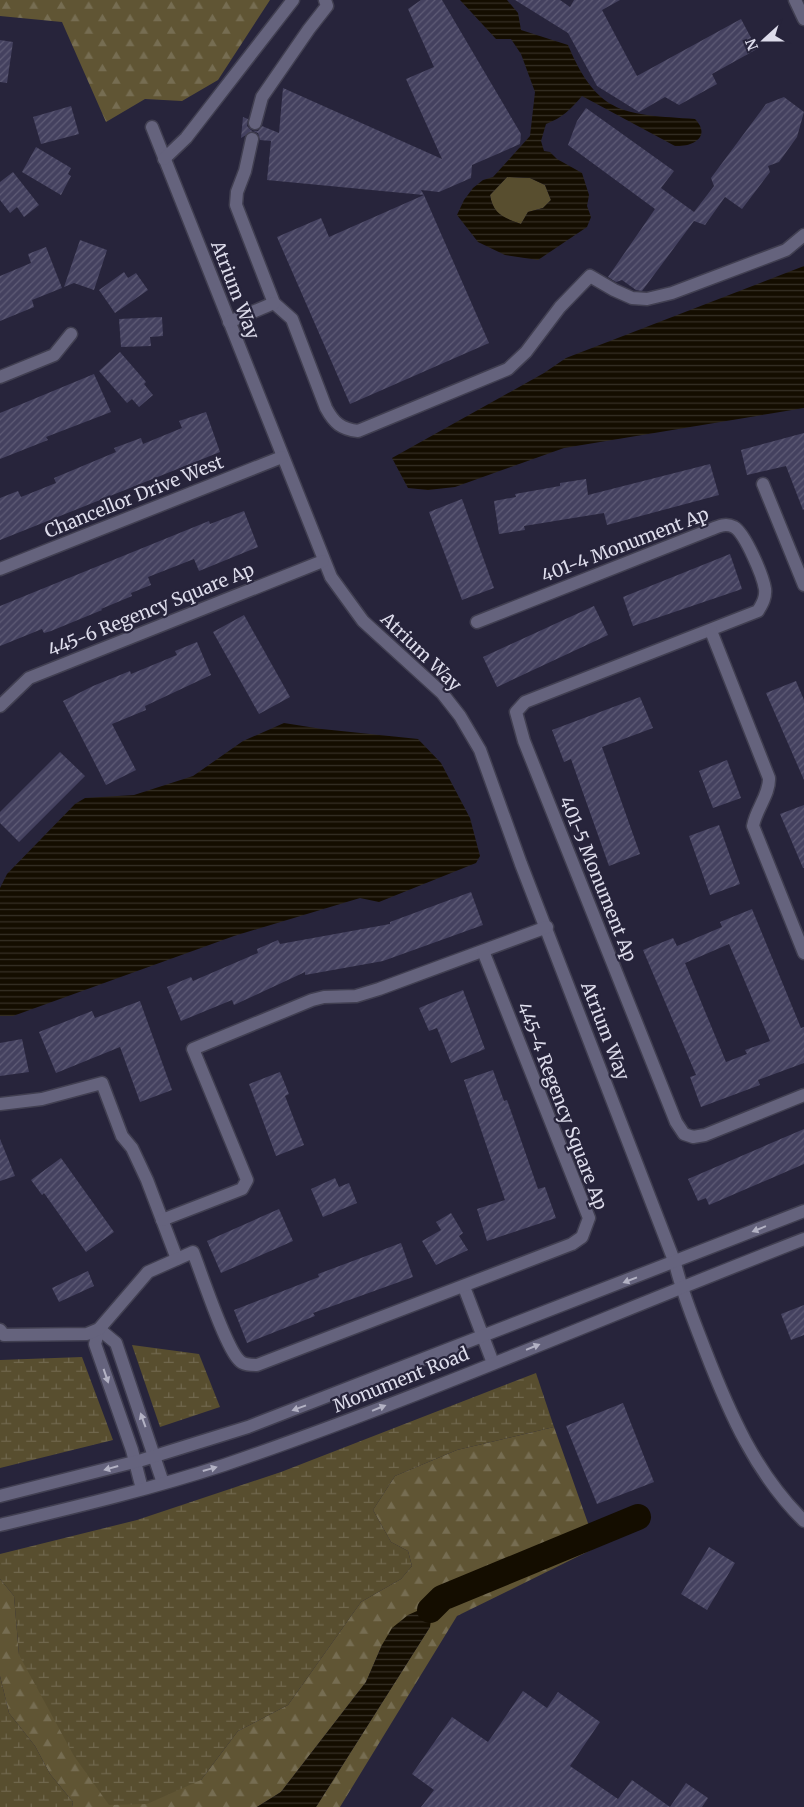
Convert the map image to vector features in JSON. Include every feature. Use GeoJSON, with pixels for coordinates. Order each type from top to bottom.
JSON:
{"type":"FeatureCollection","features":[{"type":"Feature","properties":{"kind":"street"},"geometry":{"type":"LineString","coordinates":[[164,159],[186,138],[293,0]]}},
{"type":"Feature","properties":{"kind":"street"},"geometry":{"type":"LineString","coordinates":[[255,123],[262,98],[327,6],[325,0]]}},
{"type":"Feature","properties":{"kind":"street"},"geometry":{"type":"LineString","coordinates":[[795,0],[804,19]]}},
{"type":"Feature","properties":{"kind":"street","name":"Atrium Way"},"geometry":{"type":"LineString","coordinates":[[152,127],[323,561],[343,595],[363,621],[442,693],[465,724],[480,750],[521,864],[547,927],[675,1263],[681,1288],[722,1393],[740,1433],[771,1482],[804,1521]]}},
{"type":"Feature","properties":{"kind":"street"},"geometry":{"type":"LineString","coordinates":[[252,139],[245,171],[237,192],[236,205],[274,303],[292,319],[326,408],[333,421],[345,430],[358,431],[508,368],[526,352],[560,307],[590,276],[632,298],[648,299],[672,293],[786,250],[804,235]]}},
{"type":"Feature","properties":{"kind":"street"},"geometry":{"type":"LineString","coordinates":[[229,322],[274,303]]}},
{"type":"Feature","properties":{"kind":"street"},"geometry":{"type":"LineString","coordinates":[[0,377],[54,355],[71,334]]}},
{"type":"Feature","properties":{"kind":"street","name":"Chancellor Drive West"},"geometry":{"type":"LineString","coordinates":[[0,569],[282,457]]}},
{"type":"Feature","properties":{"kind":"street"},"geometry":{"type":"LineString","coordinates":[[763,484],[804,585]]}},
{"type":"Feature","properties":{"kind":"street","name":"401-4 Monument Ap"},"geometry":{"type":"LineString","coordinates":[[477,622],[724,525],[733,527],[742,533],[765,589],[764,602],[758,611],[711,631]]}},
{"type":"Feature","properties":{"kind":"street","name":"445-6 Regency Square Ap"},"geometry":{"type":"LineString","coordinates":[[0,706],[29,678],[323,561]]}},
{"type":"Feature","properties":{"kind":"street"},"geometry":{"type":"LineString","coordinates":[[711,631],[769,778],[769,787],[755,813],[753,826],[804,953]]}},
{"type":"Feature","properties":{"kind":"street","name":"401-5 Monument Ap"},"geometry":{"type":"LineString","coordinates":[[711,631],[525,702],[516,712],[517,720],[676,1122],[684,1134],[692,1137],[705,1135],[804,1095]]}},
{"type":"Feature","properties":{"kind":"street"},"geometry":{"type":"LineString","coordinates":[[162,1220],[242,1189],[247,1180],[193,1049],[312,1000],[324,997],[356,996],[379,989],[547,927]]}},
{"type":"Feature","properties":{"kind":"street","name":"445-4 Regency Square Ap"},"geometry":{"type":"LineString","coordinates":[[177,1258],[193,1252],[230,1346],[239,1361],[247,1365],[257,1365],[464,1287],[572,1244],[582,1236],[589,1218],[483,951]]}},
{"type":"Feature","properties":{"kind":"street"},"geometry":{"type":"LineString","coordinates":[[0,1104],[42,1099],[102,1083],[122,1136],[132,1148],[177,1258],[148,1272],[99,1329],[95,1344],[114,1397],[142,1488]]}},
{"type":"Feature","properties":{"kind":"street","name":"Monument Road"},"geometry":{"type":"LineString","coordinates":[[0,1496],[135,1462],[256,1424],[675,1263],[804,1211]]}},
{"type":"Feature","properties":{"kind":"street","name":"Monument Road"},"geometry":{"type":"LineString","coordinates":[[0,1525],[163,1483],[222,1465],[324,1429],[804,1238]]}},
{"type":"Feature","properties":{"kind":"street"},"geometry":{"type":"LineString","coordinates":[[464,1287],[493,1362]]}},
{"type":"Feature","properties":{"kind":"street"},"geometry":{"type":"LineString","coordinates":[[0,1330],[4,1334],[25,1335],[87,1334],[99,1329]]}},
{"type":"Feature","properties":{"kind":"street"},"geometry":{"type":"LineString","coordinates":[[99,1329],[116,1343],[163,1483]]}},
{"type":"Feature","properties":{"kind":"street"},"geometry":{"type":"LineString","coordinates":[[114,1397],[132,1391]]}},
{"type":"Feature","properties":{"kind":"green space"},"geometry":{"type":"Polygon","coordinates":[[[0,0],[270,0],[218,80],[182,101],[145,99],[106,122],[62,22],[0,16],[0,0]]]}},
{"type":"Feature","properties":{"kind":"green space"},"geometry":{"type":"Polygon","coordinates":[[[507,177],[530,178],[545,185],[551,200],[543,208],[528,212],[521,224],[500,215],[491,202],[490,195],[507,177]]]}},
{"type":"Feature","properties":{"kind":"green space"},"geometry":{"type":"Polygon","coordinates":[[[132,1345],[199,1354],[220,1407],[160,1427],[132,1345]]]}},
{"type":"Feature","properties":{"kind":"green space"},"geometry":{"type":"Polygon","coordinates":[[[82,1357],[113,1440],[0,1468],[0,1360],[82,1357]]]}},
{"type":"Feature","properties":{"kind":"green space"},"geometry":{"type":"Polygon","coordinates":[[[536,1373],[554,1427],[457,1450],[395,1476],[373,1510],[391,1542],[408,1551],[412,1566],[401,1579],[361,1602],[288,1705],[238,1731],[201,1780],[147,1804],[109,1805],[74,1756],[19,1655],[14,1596],[0,1579],[0,1554],[137,1520],[281,1472],[536,1373]]]}},
{"type":"Feature","properties":{"kind":"green space"},"geometry":{"type":"Polygon","coordinates":[[[554,1427],[595,1543],[591,1550],[457,1616],[340,1807],[316,1807],[430,1627],[382,1645],[366,1682],[281,1792],[257,1807],[72,1807],[73,1802],[50,1774],[35,1746],[9,1713],[0,1676],[0,1579],[14,1596],[19,1655],[201,1780],[238,1731],[288,1705],[361,1602],[401,1579],[412,1566],[408,1551],[391,1542],[373,1510],[395,1476],[457,1450],[554,1427]]]}},
{"type":"Feature","properties":{"kind":"green space"},"geometry":{"type":"Polygon","coordinates":[[[0,1676],[9,1713],[35,1746],[50,1774],[73,1802],[72,1807],[0,1807],[0,1676]]]}},
{"type":"Feature","properties":{"kind":"shaded area"},"geometry":{"type":"Polygon","coordinates":[[[460,0],[507,0],[518,13],[521,30],[568,45],[579,69],[603,99],[617,107],[632,112],[695,119],[700,125],[701,136],[698,140],[688,145],[675,146],[582,96],[566,113],[546,124],[541,141],[544,151],[550,152],[557,159],[582,173],[589,195],[587,206],[591,217],[587,227],[538,260],[505,255],[478,242],[457,215],[464,200],[473,188],[483,180],[493,177],[530,136],[535,92],[521,54],[511,39],[496,39],[460,0]],[[507,177],[490,195],[497,211],[509,220],[521,224],[528,212],[543,208],[551,200],[545,185],[530,178],[507,177]]]}},
{"type":"Feature","properties":{"kind":"shaded area"},"geometry":{"type":"Polygon","coordinates":[[[804,266],[804,408],[564,448],[455,487],[428,490],[408,488],[392,458],[544,373],[566,358],[804,266]]]}},
{"type":"Feature","properties":{"kind":"shaded area"},"geometry":{"type":"Polygon","coordinates":[[[284,723],[418,739],[441,763],[470,818],[480,856],[476,863],[379,902],[360,898],[234,936],[13,1016],[0,1016],[0,888],[7,874],[75,804],[85,798],[134,795],[193,776],[243,741],[284,723]]]}},
{"type":"Feature","properties":{"kind":"shaded area"},"geometry":{"type":"Polygon","coordinates":[[[426,1607],[432,1613],[430,1627],[316,1807],[257,1807],[281,1792],[366,1682],[382,1645],[392,1628],[408,1615],[426,1607]]]}},
{"type":"Feature","properties":{"kind":"building"},"geometry":{"type":"Polygon","coordinates":[[[421,0],[442,0],[521,134],[520,144],[472,165],[471,178],[439,192],[421,190],[424,195],[267,180],[271,141],[260,140],[258,133],[253,131],[258,131],[262,126],[279,133],[283,88],[442,159],[406,79],[434,67],[408,9],[421,0]]]}},
{"type":"Feature","properties":{"kind":"building"},"geometry":{"type":"Polygon","coordinates":[[[515,0],[560,0],[570,7],[574,0],[620,0],[602,10],[637,76],[741,19],[757,49],[712,74],[717,84],[679,105],[665,97],[639,112],[597,86],[568,33],[515,0]]]}},
{"type":"Feature","properties":{"kind":"building"},"geometry":{"type":"Polygon","coordinates":[[[0,40],[13,42],[7,83],[0,82],[0,40]]]}},
{"type":"Feature","properties":{"kind":"building"},"geometry":{"type":"Polygon","coordinates":[[[784,97],[804,112],[797,137],[779,162],[768,166],[770,172],[742,209],[725,197],[705,225],[694,221],[642,291],[636,290],[622,280],[616,282],[608,277],[655,209],[568,145],[577,121],[586,108],[674,171],[661,188],[694,212],[714,186],[711,178],[766,104],[784,97]]]}},
{"type":"Feature","properties":{"kind":"building"},"geometry":{"type":"Polygon","coordinates":[[[71,106],[79,134],[41,144],[33,117],[71,106]]]}},
{"type":"Feature","properties":{"kind":"building"},"geometry":{"type":"Polygon","coordinates":[[[243,117],[248,119],[247,126],[253,131],[241,138],[243,117]]]}},
{"type":"Feature","properties":{"kind":"building"},"geometry":{"type":"Polygon","coordinates":[[[36,147],[71,168],[68,174],[71,176],[61,195],[22,172],[36,147]]]}},
{"type":"Feature","properties":{"kind":"building"},"geometry":{"type":"Polygon","coordinates":[[[13,172],[39,205],[24,217],[17,207],[10,213],[0,200],[0,182],[13,172]]]}},
{"type":"Feature","properties":{"kind":"building"},"geometry":{"type":"Polygon","coordinates":[[[424,195],[489,343],[350,404],[277,237],[321,218],[329,237],[424,195]]]}},
{"type":"Feature","properties":{"kind":"building"},"geometry":{"type":"Polygon","coordinates":[[[80,240],[107,250],[94,290],[74,283],[64,287],[80,240]]]}},
{"type":"Feature","properties":{"kind":"building"},"geometry":{"type":"Polygon","coordinates":[[[46,247],[62,288],[32,300],[34,307],[0,321],[0,276],[31,263],[28,254],[46,247]]]}},
{"type":"Feature","properties":{"kind":"building"},"geometry":{"type":"Polygon","coordinates":[[[124,272],[128,278],[136,273],[148,290],[115,313],[99,290],[124,272]]]}},
{"type":"Feature","properties":{"kind":"building"},"geometry":{"type":"Polygon","coordinates":[[[162,317],[163,336],[150,337],[151,346],[121,347],[119,319],[162,317]]]}},
{"type":"Feature","properties":{"kind":"building"},"geometry":{"type":"Polygon","coordinates":[[[120,352],[146,382],[144,384],[153,395],[139,407],[132,399],[127,403],[99,371],[120,352]]]}},
{"type":"Feature","properties":{"kind":"building"},"geometry":{"type":"Polygon","coordinates":[[[94,374],[111,412],[46,437],[48,440],[0,459],[0,413],[94,374]]]}},
{"type":"Feature","properties":{"kind":"building"},"geometry":{"type":"Polygon","coordinates":[[[206,412],[220,452],[0,540],[0,498],[18,491],[21,497],[56,483],[54,478],[116,452],[114,448],[141,438],[143,444],[182,428],[179,421],[206,412]]]}},
{"type":"Feature","properties":{"kind":"building"},"geometry":{"type":"Polygon","coordinates":[[[804,433],[803,510],[786,466],[747,475],[741,450],[804,433]]]}},
{"type":"Feature","properties":{"kind":"building"},"geometry":{"type":"Polygon","coordinates":[[[710,464],[719,495],[607,525],[604,513],[524,526],[525,530],[499,534],[494,501],[516,497],[515,494],[586,479],[588,495],[710,464]]]}},
{"type":"Feature","properties":{"kind":"building"},"geometry":{"type":"Polygon","coordinates":[[[462,499],[494,588],[462,600],[429,512],[462,499]]]}},
{"type":"Feature","properties":{"kind":"building"},"geometry":{"type":"Polygon","coordinates":[[[244,511],[258,547],[199,571],[194,559],[148,577],[151,585],[131,593],[132,596],[102,610],[51,631],[44,633],[42,629],[0,646],[0,606],[209,521],[210,524],[244,511]]]}},
{"type":"Feature","properties":{"kind":"building"},"geometry":{"type":"Polygon","coordinates":[[[730,554],[742,589],[633,626],[623,597],[730,554]]]}},
{"type":"Feature","properties":{"kind":"building"},"geometry":{"type":"Polygon","coordinates":[[[594,606],[608,635],[497,687],[483,657],[594,606]]]}},
{"type":"Feature","properties":{"kind":"building"},"geometry":{"type":"Polygon","coordinates":[[[244,615],[290,697],[259,714],[213,632],[244,615]]]}},
{"type":"Feature","properties":{"kind":"building"},"geometry":{"type":"Polygon","coordinates":[[[197,642],[211,675],[145,706],[146,710],[112,724],[136,770],[106,785],[63,701],[130,671],[131,674],[177,655],[175,651],[197,642]]]}},
{"type":"Feature","properties":{"kind":"building"},"geometry":{"type":"Polygon","coordinates":[[[796,681],[804,700],[804,780],[766,693],[796,681]]]}},
{"type":"Feature","properties":{"kind":"building"},"geometry":{"type":"Polygon","coordinates":[[[640,697],[653,728],[602,747],[640,854],[609,866],[571,759],[564,762],[552,730],[640,697]]]}},
{"type":"Feature","properties":{"kind":"building"},"geometry":{"type":"Polygon","coordinates":[[[60,752],[85,776],[19,842],[0,823],[0,812],[60,752]]]}},
{"type":"Feature","properties":{"kind":"building"},"geometry":{"type":"Polygon","coordinates":[[[727,760],[741,798],[713,808],[699,771],[727,760]]]}},
{"type":"Feature","properties":{"kind":"building"},"geometry":{"type":"Polygon","coordinates":[[[804,805],[804,868],[803,868],[780,814],[804,805]]]}},
{"type":"Feature","properties":{"kind":"building"},"geometry":{"type":"Polygon","coordinates":[[[719,825],[740,884],[710,895],[689,836],[719,825]]]}},
{"type":"Feature","properties":{"kind":"building"},"geometry":{"type":"Polygon","coordinates":[[[471,892],[483,925],[383,961],[305,975],[305,972],[234,1005],[232,1000],[181,1021],[167,987],[191,977],[193,981],[258,953],[257,949],[278,940],[280,944],[390,924],[390,922],[471,892]]]}},
{"type":"Feature","properties":{"kind":"building"},"geometry":{"type":"Polygon","coordinates":[[[752,909],[801,1028],[804,1027],[804,1063],[758,1080],[760,1085],[701,1107],[690,1077],[696,1075],[643,950],[673,938],[677,946],[722,927],[720,922],[752,909]],[[729,944],[685,963],[726,1062],[747,1054],[745,1050],[770,1041],[729,944]]]}},
{"type":"Feature","properties":{"kind":"building"},"geometry":{"type":"Polygon","coordinates":[[[463,990],[485,1049],[451,1063],[437,1028],[429,1031],[419,1008],[463,990]]]}},
{"type":"Feature","properties":{"kind":"building"},"geometry":{"type":"Polygon","coordinates":[[[140,1001],[172,1090],[140,1102],[120,1047],[56,1073],[39,1032],[92,1011],[95,1018],[140,1001]]]}},
{"type":"Feature","properties":{"kind":"building"},"geometry":{"type":"Polygon","coordinates":[[[22,1039],[29,1072],[0,1076],[0,1043],[22,1039]]]}},
{"type":"Feature","properties":{"kind":"building"},"geometry":{"type":"Polygon","coordinates":[[[493,1070],[504,1101],[507,1100],[538,1189],[545,1187],[556,1218],[487,1241],[477,1209],[505,1200],[464,1080],[493,1070]]]}},
{"type":"Feature","properties":{"kind":"building"},"geometry":{"type":"Polygon","coordinates":[[[280,1072],[289,1094],[285,1096],[304,1145],[276,1156],[249,1084],[280,1072]]]}},
{"type":"Feature","properties":{"kind":"building"},"geometry":{"type":"Polygon","coordinates":[[[804,1129],[804,1164],[709,1205],[706,1198],[698,1201],[688,1179],[804,1129]]]}},
{"type":"Feature","properties":{"kind":"building"},"geometry":{"type":"Polygon","coordinates":[[[0,1139],[15,1176],[0,1181],[0,1139]]]}},
{"type":"Feature","properties":{"kind":"building"},"geometry":{"type":"Polygon","coordinates":[[[61,1158],[114,1232],[86,1252],[44,1193],[42,1195],[31,1180],[61,1158]]]}},
{"type":"Feature","properties":{"kind":"building"},"geometry":{"type":"Polygon","coordinates":[[[335,1178],[339,1187],[349,1183],[357,1203],[323,1217],[311,1189],[335,1178]]]}},
{"type":"Feature","properties":{"kind":"building"},"geometry":{"type":"Polygon","coordinates":[[[279,1209],[293,1241],[221,1273],[207,1241],[279,1209]]]}},
{"type":"Feature","properties":{"kind":"building"},"geometry":{"type":"Polygon","coordinates":[[[451,1213],[463,1233],[459,1236],[468,1250],[436,1265],[422,1241],[441,1230],[436,1222],[451,1213]]]}},
{"type":"Feature","properties":{"kind":"building"},"geometry":{"type":"Polygon","coordinates":[[[401,1243],[413,1277],[313,1313],[315,1316],[247,1343],[234,1310],[319,1277],[318,1274],[401,1243]]]}},
{"type":"Feature","properties":{"kind":"building"},"geometry":{"type":"Polygon","coordinates":[[[88,1271],[94,1286],[59,1302],[52,1288],[88,1271]]]}},
{"type":"Feature","properties":{"kind":"building"},"geometry":{"type":"Polygon","coordinates":[[[804,1305],[804,1335],[791,1340],[781,1314],[804,1305]]]}},
{"type":"Feature","properties":{"kind":"building"},"geometry":{"type":"Polygon","coordinates":[[[623,1403],[654,1482],[597,1504],[566,1426],[623,1403]]]}},
{"type":"Feature","properties":{"kind":"building"},"geometry":{"type":"Polygon","coordinates":[[[709,1547],[735,1563],[707,1610],[681,1594],[709,1547]]]}},
{"type":"Feature","properties":{"kind":"building"},"geometry":{"type":"Polygon","coordinates":[[[523,1691],[547,1708],[558,1692],[600,1722],[570,1766],[618,1799],[632,1780],[670,1807],[421,1807],[434,1790],[412,1774],[452,1717],[488,1742],[523,1691]]]}},
{"type":"Feature","properties":{"kind":"building"},"geometry":{"type":"Polygon","coordinates":[[[686,1783],[708,1798],[702,1807],[670,1807],[686,1783]]]}},
{"type":"Feature","properties":{"kind":"waterway"},"geometry":{"type":"LineString","coordinates":[[430,1610],[442,1598],[638,1517]]}}]}
